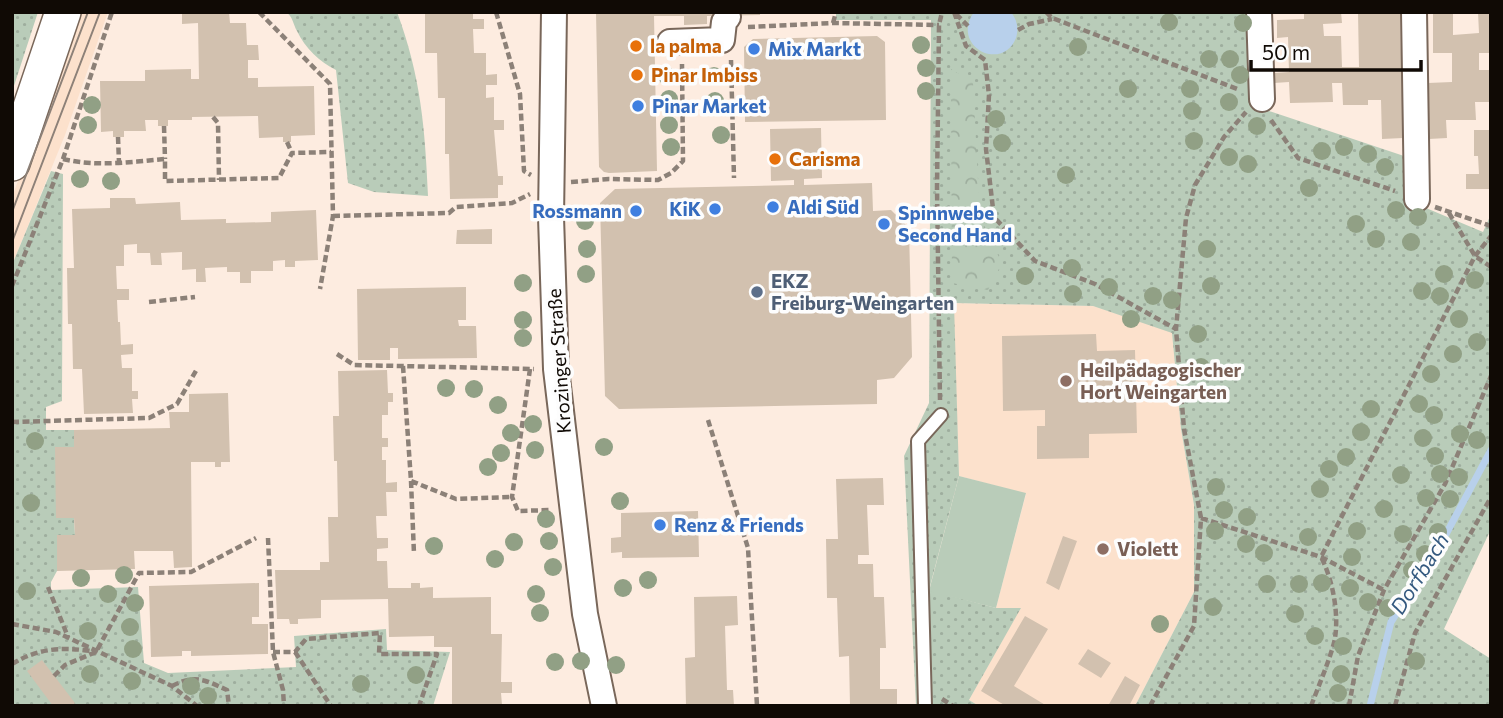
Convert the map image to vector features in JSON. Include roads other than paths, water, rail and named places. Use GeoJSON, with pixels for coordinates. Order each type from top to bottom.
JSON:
{"type":"FeatureCollection","features":[{"type":"Feature","properties":{"kind":"street"},"geometry":{"type":"LineString","coordinates":[[12,163],[63,12]]}},
{"type":"Feature","properties":{"kind":"street","name":"Krozinger Straße"},"geometry":{"type":"LineString","coordinates":[[554,12],[544,187],[556,369],[585,614],[604,706]]}},
{"type":"Feature","properties":{"kind":"street"},"geometry":{"type":"LineString","coordinates":[[1259,12],[1262,99]]}},
{"type":"Feature","properties":{"kind":"street"},"geometry":{"type":"LineString","coordinates":[[1414,12],[1417,199]]}},
{"type":"Feature","properties":{"kind":"street"},"geometry":{"type":"LineString","coordinates":[[670,42],[722,40],[728,29]]}},
{"type":"Feature","properties":{"kind":"lane"},"geometry":{"type":"LineString","coordinates":[[925,706],[918,441],[941,415]]}},
{"type":"Feature","properties":{"kind":"water"},"geometry":{"type":"Polygon","coordinates":[[[974,12],[1011,12],[1017,31],[1009,48],[990,54],[973,44],[968,35],[968,24],[974,12]]]}},
{"type":"Feature","properties":{"kind":"waterway","name":"Dorfbach"},"geometry":{"type":"LineString","coordinates":[[1370,706],[1391,622],[1437,551],[1491,450]]}},
{"type":"Feature","properties":{"kind":"tram line"},"geometry":{"type":"LineString","coordinates":[[12,212],[88,12]]}},
{"type":"Feature","properties":{"kind":"tram line"},"geometry":{"type":"LineString","coordinates":[[12,242],[100,12]]}},
{"type":"Feature","properties":{"kind":"place","name":"la palma"},"geometry":{"type":"Point","coordinates":[636,46]}},
{"type":"Feature","properties":{"kind":"place","name":"Mix Markt"},"geometry":{"type":"Point","coordinates":[754,49]}},
{"type":"Feature","properties":{"kind":"place","name":"Pinar Imbiss"},"geometry":{"type":"Point","coordinates":[637,75]}},
{"type":"Feature","properties":{"kind":"place","name":"Pinar Market"},"geometry":{"type":"Point","coordinates":[638,106]}},
{"type":"Feature","properties":{"kind":"place","name":"Carisma"},"geometry":{"type":"Point","coordinates":[775,159]}},
{"type":"Feature","properties":{"kind":"place","name":"Aldi Süd"},"geometry":{"type":"Point","coordinates":[773,207]}},
{"type":"Feature","properties":{"kind":"place","name":"KiK"},"geometry":{"type":"Point","coordinates":[715,209]}},
{"type":"Feature","properties":{"kind":"place","name":"Rossmann"},"geometry":{"type":"Point","coordinates":[636,211]}},
{"type":"Feature","properties":{"kind":"place","name":"Spinnwebe Second Hand"},"geometry":{"type":"Point","coordinates":[884,224]}},
{"type":"Feature","properties":{"kind":"place","name":"EKZ Freiburg-Weingarten"},"geometry":{"type":"Point","coordinates":[757,292]}},
{"type":"Feature","properties":{"kind":"place","name":"Heilpädagogischer Hort Weingarten"},"geometry":{"type":"Point","coordinates":[1066,381]}},
{"type":"Feature","properties":{"kind":"place","name":"Renz & Friends"},"geometry":{"type":"Point","coordinates":[660,525]}},
{"type":"Feature","properties":{"kind":"place","name":"Violett"},"geometry":{"type":"Point","coordinates":[1103,549]}}]}
